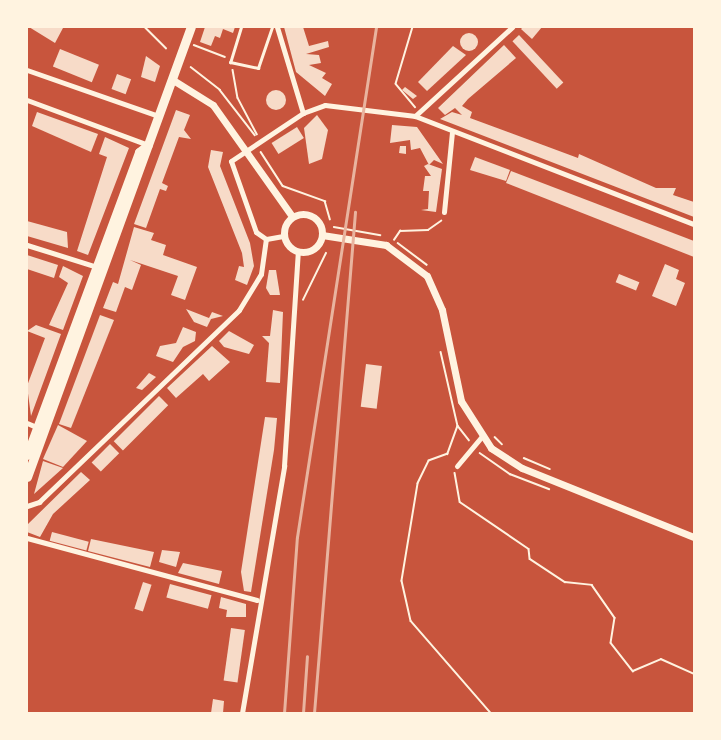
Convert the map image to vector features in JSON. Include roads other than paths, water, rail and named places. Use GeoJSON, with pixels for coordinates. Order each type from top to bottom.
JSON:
{"type":"FeatureCollection","features":[{"type":"Feature","properties":{"kind":"main road"},"geometry":{"type":"LineString","coordinates":[[27,477],[41,429],[100,268],[139,152],[148,145],[191,27]]}},
{"type":"Feature","properties":{"kind":"main road"},"geometry":{"type":"LineString","coordinates":[[27,455],[41,429]]}},
{"type":"Feature","properties":{"kind":"street"},"geometry":{"type":"LineString","coordinates":[[277,27],[303,113]]}},
{"type":"Feature","properties":{"kind":"street"},"geometry":{"type":"LineString","coordinates":[[415,116],[512,27]]}},
{"type":"Feature","properties":{"kind":"street"},"geometry":{"type":"LineString","coordinates":[[27,70],[158,116]]}},
{"type":"Feature","properties":{"kind":"street"},"geometry":{"type":"LineString","coordinates":[[173,80],[213,105],[292,216]]}},
{"type":"Feature","properties":{"kind":"street"},"geometry":{"type":"LineString","coordinates":[[27,100],[148,145]]}},
{"type":"Feature","properties":{"kind":"street"},"geometry":{"type":"LineString","coordinates":[[283,236],[266,239],[256,232],[233,174],[231,161],[245,149],[303,113],[332,105],[390,116],[415,116],[694,224]]}},
{"type":"Feature","properties":{"kind":"street"},"geometry":{"type":"LineString","coordinates":[[444,212],[452,132]]}},
{"type":"Feature","properties":{"kind":"street"},"geometry":{"type":"LineString","coordinates":[[292,216],[311,215],[322,235]]}},
{"type":"Feature","properties":{"kind":"street"},"geometry":{"type":"LineString","coordinates":[[283,236],[292,216]]}},
{"type":"Feature","properties":{"kind":"street"},"geometry":{"type":"LineString","coordinates":[[322,235],[376,242],[411,260],[432,285],[461,401],[481,437],[522,468],[694,537]]}},
{"type":"Feature","properties":{"kind":"street"},"geometry":{"type":"LineString","coordinates":[[298,252],[314,249],[322,235]]}},
{"type":"Feature","properties":{"kind":"street"},"geometry":{"type":"LineString","coordinates":[[242,713],[257,600],[284,466],[298,252],[283,236]]}},
{"type":"Feature","properties":{"kind":"street"},"geometry":{"type":"LineString","coordinates":[[27,506],[39,502],[239,310],[261,274],[266,239]]}},
{"type":"Feature","properties":{"kind":"street"},"geometry":{"type":"LineString","coordinates":[[27,245],[100,268]]}},
{"type":"Feature","properties":{"kind":"street"},"geometry":{"type":"LineString","coordinates":[[27,423],[41,429]]}},
{"type":"Feature","properties":{"kind":"street"},"geometry":{"type":"LineString","coordinates":[[457,466],[481,437]]}},
{"type":"Feature","properties":{"kind":"street"},"geometry":{"type":"LineString","coordinates":[[27,538],[257,600]]}},
{"type":"Feature","properties":{"kind":"lane"},"geometry":{"type":"LineString","coordinates":[[241,27],[230,62],[258,68],[272,27]]}},
{"type":"Feature","properties":{"kind":"railway"},"geometry":{"type":"LineString","coordinates":[[284,713],[297,537],[376,27]]}},
{"type":"Feature","properties":{"kind":"railway"},"geometry":{"type":"LineString","coordinates":[[314,713],[355,212]]}},
{"type":"Feature","properties":{"kind":"railway"},"geometry":{"type":"LineString","coordinates":[[303,713],[307,656]]}}]}
